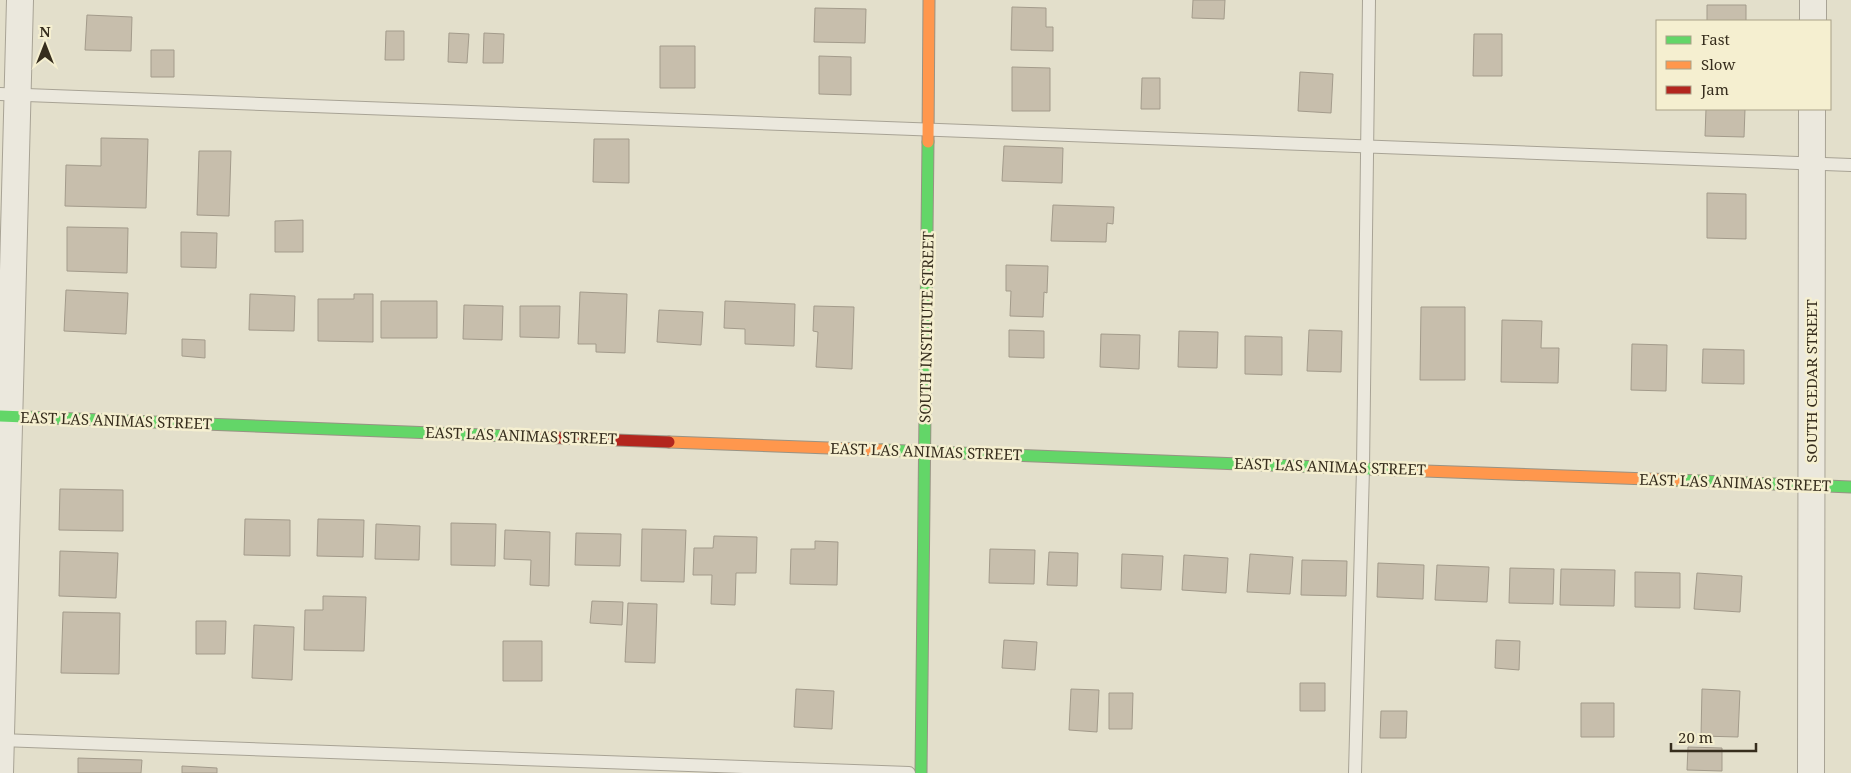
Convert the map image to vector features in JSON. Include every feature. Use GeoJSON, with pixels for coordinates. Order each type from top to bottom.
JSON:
{"type":"FeatureCollection","features":[{"type":"Feature","properties":{"kind":"street"},"geometry":{"type":"LineString","coordinates":[[0,773],[9,94],[20,0]]}},
{"type":"Feature","properties":{"kind":"street","name":"SOUTH INSTITUTE STREET"},"geometry":{"type":"LineString","coordinates":[[921,773],[929,0]]}},
{"type":"Feature","properties":{"kind":"street"},"geometry":{"type":"LineString","coordinates":[[1812,20],[1813,0]]}},
{"type":"Feature","properties":{"kind":"street","name":"SOUTH CEDAR STREET"},"geometry":{"type":"LineString","coordinates":[[1811,773],[1812,110]]}},
{"type":"Feature","properties":{"kind":"street","name":"EAST LAS ANIMAS STREET"},"geometry":{"type":"LineString","coordinates":[[4,416],[1851,487]]}},
{"type":"Feature","properties":{"kind":"lane"},"geometry":{"type":"LineString","coordinates":[[1355,773],[1363,468],[1369,0]]}},
{"type":"Feature","properties":{"kind":"lane"},"geometry":{"type":"LineString","coordinates":[[9,94],[1851,165]]}},
{"type":"Feature","properties":{"kind":"lane"},"geometry":{"type":"LineString","coordinates":[[0,740],[700,769],[910,773]]}},
{"type":"Feature","properties":{"kind":"building"},"geometry":{"type":"Polygon","coordinates":[[[1193,0],[1225,0],[1224,19],[1192,18],[1193,0]]]}},
{"type":"Feature","properties":{"kind":"building"},"geometry":{"type":"Polygon","coordinates":[[[1707,5],[1746,5],[1746,20],[1707,20],[1707,5]]]}},
{"type":"Feature","properties":{"kind":"building"},"geometry":{"type":"Polygon","coordinates":[[[1012,7],[1046,8],[1046,27],[1053,27],[1053,51],[1011,50],[1012,7]]]}},
{"type":"Feature","properties":{"kind":"building"},"geometry":{"type":"Polygon","coordinates":[[[815,8],[866,9],[865,43],[814,42],[815,8]]]}},
{"type":"Feature","properties":{"kind":"building"},"geometry":{"type":"Polygon","coordinates":[[[87,15],[132,17],[131,51],[85,50],[87,15]]]}},
{"type":"Feature","properties":{"kind":"building"},"geometry":{"type":"Polygon","coordinates":[[[386,31],[404,31],[404,60],[385,60],[386,31]]]}},
{"type":"Feature","properties":{"kind":"building"},"geometry":{"type":"Polygon","coordinates":[[[449,33],[469,34],[467,63],[448,62],[449,33]]]}},
{"type":"Feature","properties":{"kind":"building"},"geometry":{"type":"Polygon","coordinates":[[[484,33],[504,34],[503,63],[483,63],[484,33]]]}},
{"type":"Feature","properties":{"kind":"building"},"geometry":{"type":"Polygon","coordinates":[[[1474,34],[1502,34],[1502,76],[1473,76],[1474,34]]]}},
{"type":"Feature","properties":{"kind":"building"},"geometry":{"type":"Polygon","coordinates":[[[660,46],[695,46],[695,88],[660,88],[660,46]]]}},
{"type":"Feature","properties":{"kind":"building"},"geometry":{"type":"Polygon","coordinates":[[[151,50],[174,50],[174,77],[151,77],[151,50]]]}},
{"type":"Feature","properties":{"kind":"building"},"geometry":{"type":"Polygon","coordinates":[[[819,56],[851,57],[851,95],[819,94],[819,56]]]}},
{"type":"Feature","properties":{"kind":"building"},"geometry":{"type":"Polygon","coordinates":[[[1012,67],[1050,68],[1050,111],[1012,111],[1012,67]]]}},
{"type":"Feature","properties":{"kind":"building"},"geometry":{"type":"Polygon","coordinates":[[[1300,72],[1333,74],[1331,113],[1298,111],[1300,72]]]}},
{"type":"Feature","properties":{"kind":"building"},"geometry":{"type":"Polygon","coordinates":[[[1142,78],[1160,78],[1160,109],[1141,109],[1142,78]]]}},
{"type":"Feature","properties":{"kind":"building"},"geometry":{"type":"Polygon","coordinates":[[[1706,110],[1745,110],[1744,137],[1705,136],[1706,110]]]}},
{"type":"Feature","properties":{"kind":"building"},"geometry":{"type":"Polygon","coordinates":[[[101,138],[148,139],[146,208],[65,206],[66,165],[101,166],[101,138]]]}},
{"type":"Feature","properties":{"kind":"building"},"geometry":{"type":"Polygon","coordinates":[[[594,139],[629,139],[629,183],[593,182],[594,139]]]}},
{"type":"Feature","properties":{"kind":"building"},"geometry":{"type":"Polygon","coordinates":[[[1004,146],[1063,148],[1062,183],[1002,181],[1004,146]]]}},
{"type":"Feature","properties":{"kind":"building"},"geometry":{"type":"Polygon","coordinates":[[[199,151],[231,151],[229,216],[197,215],[199,151]]]}},
{"type":"Feature","properties":{"kind":"building"},"geometry":{"type":"Polygon","coordinates":[[[1707,193],[1746,194],[1746,239],[1707,238],[1707,193]]]}},
{"type":"Feature","properties":{"kind":"building"},"geometry":{"type":"Polygon","coordinates":[[[1053,205],[1114,207],[1113,224],[1107,223],[1106,242],[1051,241],[1053,205]]]}},
{"type":"Feature","properties":{"kind":"building"},"geometry":{"type":"Polygon","coordinates":[[[303,220],[303,252],[275,252],[275,221],[303,220]]]}},
{"type":"Feature","properties":{"kind":"building"},"geometry":{"type":"Polygon","coordinates":[[[67,227],[128,228],[127,273],[67,271],[67,227]]]}},
{"type":"Feature","properties":{"kind":"building"},"geometry":{"type":"Polygon","coordinates":[[[181,232],[217,233],[216,268],[181,267],[181,232]]]}},
{"type":"Feature","properties":{"kind":"building"},"geometry":{"type":"Polygon","coordinates":[[[1006,265],[1048,266],[1047,293],[1044,292],[1043,317],[1010,316],[1011,291],[1006,291],[1006,265]]]}},
{"type":"Feature","properties":{"kind":"building"},"geometry":{"type":"Polygon","coordinates":[[[66,290],[128,293],[126,334],[64,331],[66,290]]]}},
{"type":"Feature","properties":{"kind":"building"},"geometry":{"type":"Polygon","coordinates":[[[580,292],[627,294],[625,353],[596,352],[596,344],[578,344],[580,292]]]}},
{"type":"Feature","properties":{"kind":"building"},"geometry":{"type":"Polygon","coordinates":[[[250,294],[295,296],[294,331],[249,330],[250,294]]]}},
{"type":"Feature","properties":{"kind":"building"},"geometry":{"type":"Polygon","coordinates":[[[354,294],[373,294],[373,342],[318,341],[318,299],[354,299],[354,294]]]}},
{"type":"Feature","properties":{"kind":"building"},"geometry":{"type":"Polygon","coordinates":[[[381,301],[437,301],[437,338],[381,338],[381,301]]]}},
{"type":"Feature","properties":{"kind":"building"},"geometry":{"type":"Polygon","coordinates":[[[725,301],[795,304],[794,346],[745,344],[745,329],[724,328],[725,301]]]}},
{"type":"Feature","properties":{"kind":"building"},"geometry":{"type":"Polygon","coordinates":[[[464,305],[503,306],[502,340],[463,339],[464,305]]]}},
{"type":"Feature","properties":{"kind":"building"},"geometry":{"type":"Polygon","coordinates":[[[520,306],[560,306],[559,338],[520,337],[520,306]]]}},
{"type":"Feature","properties":{"kind":"building"},"geometry":{"type":"Polygon","coordinates":[[[814,306],[854,307],[852,369],[816,367],[818,332],[813,331],[814,306]]]}},
{"type":"Feature","properties":{"kind":"building"},"geometry":{"type":"Polygon","coordinates":[[[1421,307],[1465,307],[1465,380],[1420,380],[1421,307]]]}},
{"type":"Feature","properties":{"kind":"building"},"geometry":{"type":"Polygon","coordinates":[[[659,310],[703,312],[701,345],[657,342],[659,310]]]}},
{"type":"Feature","properties":{"kind":"building"},"geometry":{"type":"Polygon","coordinates":[[[1502,320],[1542,321],[1541,348],[1559,348],[1558,383],[1501,382],[1502,320]]]}},
{"type":"Feature","properties":{"kind":"building"},"geometry":{"type":"Polygon","coordinates":[[[1009,330],[1044,331],[1044,358],[1009,357],[1009,330]]]}},
{"type":"Feature","properties":{"kind":"building"},"geometry":{"type":"Polygon","coordinates":[[[1309,330],[1342,331],[1341,372],[1307,371],[1309,330]]]}},
{"type":"Feature","properties":{"kind":"building"},"geometry":{"type":"Polygon","coordinates":[[[1179,331],[1218,332],[1217,368],[1178,367],[1179,331]]]}},
{"type":"Feature","properties":{"kind":"building"},"geometry":{"type":"Polygon","coordinates":[[[1101,334],[1140,335],[1139,369],[1100,367],[1101,334]]]}},
{"type":"Feature","properties":{"kind":"building"},"geometry":{"type":"Polygon","coordinates":[[[1245,336],[1282,337],[1282,375],[1245,374],[1245,336]]]}},
{"type":"Feature","properties":{"kind":"building"},"geometry":{"type":"Polygon","coordinates":[[[182,339],[205,340],[205,358],[182,356],[182,339]]]}},
{"type":"Feature","properties":{"kind":"building"},"geometry":{"type":"Polygon","coordinates":[[[1632,344],[1667,345],[1666,391],[1631,390],[1632,344]]]}},
{"type":"Feature","properties":{"kind":"building"},"geometry":{"type":"Polygon","coordinates":[[[1703,349],[1744,350],[1744,384],[1702,383],[1703,349]]]}},
{"type":"Feature","properties":{"kind":"building"},"geometry":{"type":"Polygon","coordinates":[[[60,489],[123,490],[123,531],[59,530],[60,489]]]}},
{"type":"Feature","properties":{"kind":"building"},"geometry":{"type":"Polygon","coordinates":[[[245,519],[290,520],[290,556],[244,555],[245,519]]]}},
{"type":"Feature","properties":{"kind":"building"},"geometry":{"type":"Polygon","coordinates":[[[318,519],[364,520],[363,557],[317,556],[318,519]]]}},
{"type":"Feature","properties":{"kind":"building"},"geometry":{"type":"Polygon","coordinates":[[[451,523],[496,524],[495,566],[451,565],[451,523]]]}},
{"type":"Feature","properties":{"kind":"building"},"geometry":{"type":"Polygon","coordinates":[[[376,524],[420,526],[419,560],[375,559],[376,524]]]}},
{"type":"Feature","properties":{"kind":"building"},"geometry":{"type":"Polygon","coordinates":[[[642,529],[686,530],[684,582],[641,581],[642,529]]]}},
{"type":"Feature","properties":{"kind":"building"},"geometry":{"type":"Polygon","coordinates":[[[505,530],[550,532],[549,586],[530,585],[531,560],[504,559],[505,530]]]}},
{"type":"Feature","properties":{"kind":"building"},"geometry":{"type":"Polygon","coordinates":[[[576,533],[621,534],[620,566],[575,565],[576,533]]]}},
{"type":"Feature","properties":{"kind":"building"},"geometry":{"type":"Polygon","coordinates":[[[714,536],[757,537],[756,573],[736,573],[735,605],[711,604],[712,575],[693,575],[694,548],[713,548],[714,536]]]}},
{"type":"Feature","properties":{"kind":"building"},"geometry":{"type":"Polygon","coordinates":[[[815,541],[838,542],[837,585],[790,584],[791,549],[815,549],[815,541]]]}},
{"type":"Feature","properties":{"kind":"building"},"geometry":{"type":"Polygon","coordinates":[[[990,549],[1035,550],[1034,584],[989,583],[990,549]]]}},
{"type":"Feature","properties":{"kind":"building"},"geometry":{"type":"Polygon","coordinates":[[[60,551],[118,553],[116,598],[59,596],[60,551]]]}},
{"type":"Feature","properties":{"kind":"building"},"geometry":{"type":"Polygon","coordinates":[[[1049,552],[1078,553],[1077,586],[1047,585],[1049,552]]]}},
{"type":"Feature","properties":{"kind":"building"},"geometry":{"type":"Polygon","coordinates":[[[1122,554],[1163,556],[1161,590],[1121,588],[1122,554]]]}},
{"type":"Feature","properties":{"kind":"building"},"geometry":{"type":"Polygon","coordinates":[[[1250,554],[1293,557],[1290,594],[1247,592],[1250,554]]]}},
{"type":"Feature","properties":{"kind":"building"},"geometry":{"type":"Polygon","coordinates":[[[1184,555],[1228,558],[1226,593],[1182,590],[1184,555]]]}},
{"type":"Feature","properties":{"kind":"building"},"geometry":{"type":"Polygon","coordinates":[[[1302,560],[1347,561],[1346,596],[1301,595],[1302,560]]]}},
{"type":"Feature","properties":{"kind":"building"},"geometry":{"type":"Polygon","coordinates":[[[1378,563],[1424,565],[1423,599],[1377,597],[1378,563]]]}},
{"type":"Feature","properties":{"kind":"building"},"geometry":{"type":"Polygon","coordinates":[[[1437,565],[1489,567],[1487,602],[1435,600],[1437,565]]]}},
{"type":"Feature","properties":{"kind":"building"},"geometry":{"type":"Polygon","coordinates":[[[1510,568],[1554,569],[1553,604],[1509,603],[1510,568]]]}},
{"type":"Feature","properties":{"kind":"building"},"geometry":{"type":"Polygon","coordinates":[[[1561,569],[1615,570],[1614,606],[1560,605],[1561,569]]]}},
{"type":"Feature","properties":{"kind":"building"},"geometry":{"type":"Polygon","coordinates":[[[1635,572],[1680,573],[1680,608],[1635,607],[1635,572]]]}},
{"type":"Feature","properties":{"kind":"building"},"geometry":{"type":"Polygon","coordinates":[[[1697,573],[1742,576],[1740,612],[1694,609],[1697,573]]]}},
{"type":"Feature","properties":{"kind":"building"},"geometry":{"type":"Polygon","coordinates":[[[323,596],[366,597],[364,651],[304,650],[305,610],[323,610],[323,596]]]}},
{"type":"Feature","properties":{"kind":"building"},"geometry":{"type":"Polygon","coordinates":[[[592,601],[623,602],[622,625],[590,623],[592,601]]]}},
{"type":"Feature","properties":{"kind":"building"},"geometry":{"type":"Polygon","coordinates":[[[628,603],[657,604],[655,663],[625,662],[628,603]]]}},
{"type":"Feature","properties":{"kind":"building"},"geometry":{"type":"Polygon","coordinates":[[[63,612],[120,613],[119,674],[61,673],[63,612]]]}},
{"type":"Feature","properties":{"kind":"building"},"geometry":{"type":"Polygon","coordinates":[[[196,621],[226,621],[225,654],[196,654],[196,621]]]}},
{"type":"Feature","properties":{"kind":"building"},"geometry":{"type":"Polygon","coordinates":[[[254,625],[294,627],[292,680],[252,678],[254,625]]]}},
{"type":"Feature","properties":{"kind":"building"},"geometry":{"type":"Polygon","coordinates":[[[1004,640],[1037,642],[1035,670],[1002,668],[1004,640]]]}},
{"type":"Feature","properties":{"kind":"building"},"geometry":{"type":"Polygon","coordinates":[[[1496,640],[1520,641],[1519,670],[1495,668],[1496,640]]]}},
{"type":"Feature","properties":{"kind":"building"},"geometry":{"type":"Polygon","coordinates":[[[503,641],[542,641],[542,681],[503,681],[503,641]]]}},
{"type":"Feature","properties":{"kind":"building"},"geometry":{"type":"Polygon","coordinates":[[[1300,683],[1325,683],[1325,711],[1300,711],[1300,683]]]}},
{"type":"Feature","properties":{"kind":"building"},"geometry":{"type":"Polygon","coordinates":[[[796,689],[834,691],[832,729],[794,727],[796,689]]]}},
{"type":"Feature","properties":{"kind":"building"},"geometry":{"type":"Polygon","coordinates":[[[1071,689],[1099,690],[1097,732],[1069,730],[1071,689]]]}},
{"type":"Feature","properties":{"kind":"building"},"geometry":{"type":"Polygon","coordinates":[[[1702,689],[1740,691],[1738,737],[1701,736],[1702,689]]]}},
{"type":"Feature","properties":{"kind":"building"},"geometry":{"type":"Polygon","coordinates":[[[1109,693],[1133,693],[1132,729],[1109,729],[1109,693]]]}},
{"type":"Feature","properties":{"kind":"building"},"geometry":{"type":"Polygon","coordinates":[[[1581,703],[1614,703],[1614,737],[1581,737],[1581,703]]]}},
{"type":"Feature","properties":{"kind":"building"},"geometry":{"type":"Polygon","coordinates":[[[1381,711],[1407,711],[1406,738],[1380,738],[1381,711]]]}},
{"type":"Feature","properties":{"kind":"building"},"geometry":{"type":"Polygon","coordinates":[[[1688,747],[1722,748],[1722,771],[1687,770],[1688,747]]]}},
{"type":"Feature","properties":{"kind":"building"},"geometry":{"type":"Polygon","coordinates":[[[78,758],[142,760],[141,773],[78,773],[78,758]]]}},
{"type":"Feature","properties":{"kind":"building"},"geometry":{"type":"Polygon","coordinates":[[[182,766],[217,768],[217,773],[182,773],[182,766]]]}},
{"type":"Feature","properties":{"kind":"traffic: fast"},"geometry":{"type":"LineString","coordinates":[[921,773],[928,142]]}},
{"type":"Feature","properties":{"kind":"traffic: fast"},"geometry":{"type":"LineString","coordinates":[[0,416],[510,436]]}},
{"type":"Feature","properties":{"kind":"traffic: fast"},"geometry":{"type":"LineString","coordinates":[[882,450],[1397,470]]}},
{"type":"Feature","properties":{"kind":"traffic: fast"},"geometry":{"type":"LineString","coordinates":[[1676,480],[1851,487]]}},
{"type":"Feature","properties":{"kind":"traffic: slow"},"geometry":{"type":"LineString","coordinates":[[928,142],[929,0]]}},
{"type":"Feature","properties":{"kind":"traffic: slow"},"geometry":{"type":"LineString","coordinates":[[669,442],[882,450]]}},
{"type":"Feature","properties":{"kind":"traffic: slow"},"geometry":{"type":"LineString","coordinates":[[1397,470],[1676,480]]}},
{"type":"Feature","properties":{"kind":"traffic: jam"},"geometry":{"type":"LineString","coordinates":[[510,436],[669,442]]}}]}
